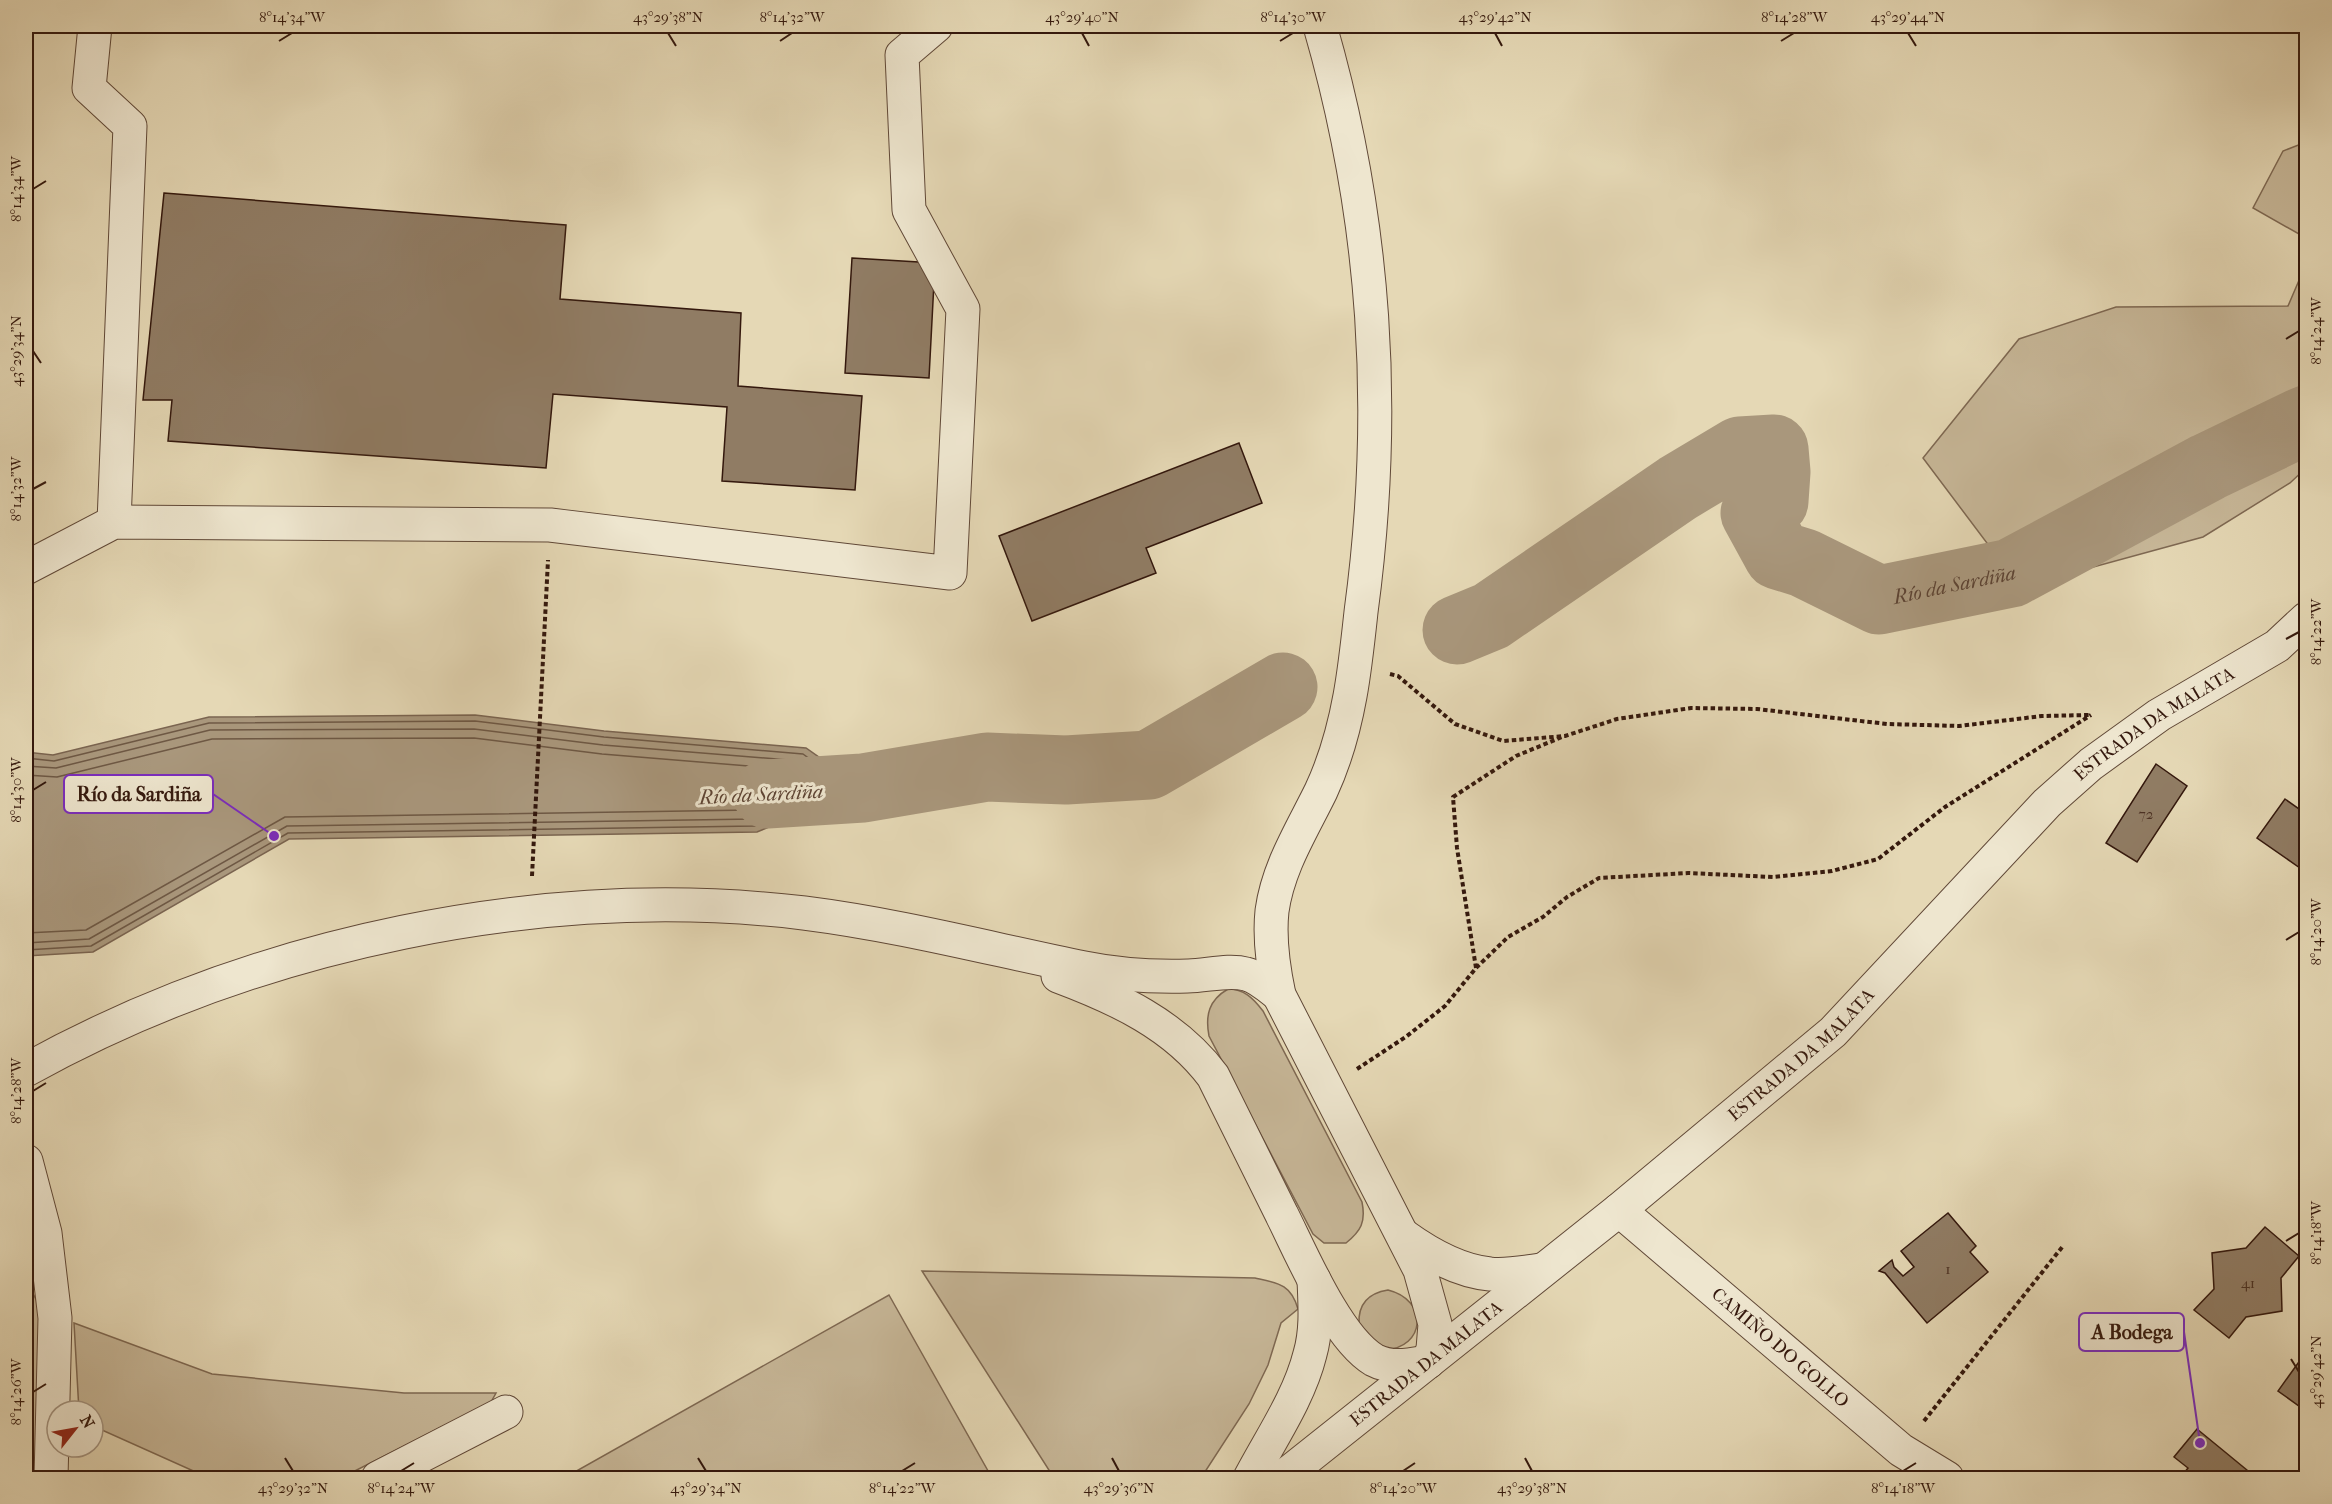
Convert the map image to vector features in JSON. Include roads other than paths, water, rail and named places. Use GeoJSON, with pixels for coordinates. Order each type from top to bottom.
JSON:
{"type":"FeatureCollection","features":[{"type":"Feature","properties":{"kind":"street"},"geometry":{"type":"LineString","coordinates":[[95,26],[90,88],[130,126],[114,522]]}},
{"type":"Feature","properties":{"kind":"street"},"geometry":{"type":"LineString","coordinates":[[26,568],[114,522],[550,525],[950,573],[963,309],[909,210],[902,55],[936,26]]}},
{"type":"Feature","properties":{"kind":"street"},"geometry":{"type":"LineString","coordinates":[[988,947],[1143,1014],[1196,1053],[1213,1077],[1314,1280],[1345,1330],[1358,1347],[1372,1359],[1384,1365],[1402,1366],[1428,1362],[1435,1324],[1426,1286],[1404,1236],[1279,995],[1272,959],[1272,910],[1292,846],[1322,789],[1340,741],[1354,668],[1372,532],[1375,349],[1369,262],[1358,189],[1320,26]]}},
{"type":"Feature","properties":{"kind":"street","name":"ESTRADA DA MALATA"},"geometry":{"type":"LineString","coordinates":[[1282,1479],[1619,1210],[1833,1032],[2047,803],[2091,764],[2159,715],[2277,646],[2307,619]]}},
{"type":"Feature","properties":{"kind":"street"},"geometry":{"type":"LineString","coordinates":[[26,1070],[147,1011],[228,978],[303,956],[482,919],[612,907],[744,908],[844,920],[936,934],[1087,969],[1130,975],[1246,974],[1279,995]]}},
{"type":"Feature","properties":{"kind":"street"},"geometry":{"type":"LineString","coordinates":[[26,1161],[45,1233],[55,1318],[51,1479]]}},
{"type":"Feature","properties":{"kind":"street","name":"CAMIÑO DO GOLLO"},"geometry":{"type":"LineString","coordinates":[[1619,1210],[1901,1450],[1947,1479]]}},
{"type":"Feature","properties":{"kind":"street"},"geometry":{"type":"LineString","coordinates":[[1404,1236],[1422,1250],[1459,1267],[1491,1274],[1542,1270]]}},
{"type":"Feature","properties":{"kind":"street"},"geometry":{"type":"LineString","coordinates":[[1250,1479],[1305,1371],[1311,1351],[1315,1312],[1314,1280]]}},
{"type":"Feature","properties":{"kind":"street"},"geometry":{"type":"LineString","coordinates":[[378,1479],[506,1412]]}},
{"type":"Feature","properties":{"kind":"water","name":"Río da Sardiña"},"geometry":{"type":"Polygon","coordinates":[[[475,715],[604,731],[806,748],[863,788],[757,832],[289,839],[93,952],[26,956],[26,752],[53,755],[209,717],[475,715]]]}},
{"type":"Feature","properties":{"kind":"waterway","name":"Río da Sardiña"},"geometry":{"type":"LineString","coordinates":[[1457,630],[1491,616],[1678,488],[1740,451],[1774,449],[1776,472],[1774,501],[1755,513],[1778,555],[1804,563],[1879,600],[2011,573],[2208,467],[2306,420]]}},
{"type":"Feature","properties":{"kind":"waterway","name":"Río da Sardiña"},"geometry":{"type":"LineString","coordinates":[[767,794],[863,788],[987,767],[1066,770],[1149,765],[1283,687]]}},
{"type":"Feature","properties":{"kind":"place","name":"Río da Sardiña"},"geometry":{"type":"Point","coordinates":[274,836]}},
{"type":"Feature","properties":{"kind":"place","name":"A Bodega"},"geometry":{"type":"Point","coordinates":[2200,1443]}}]}
